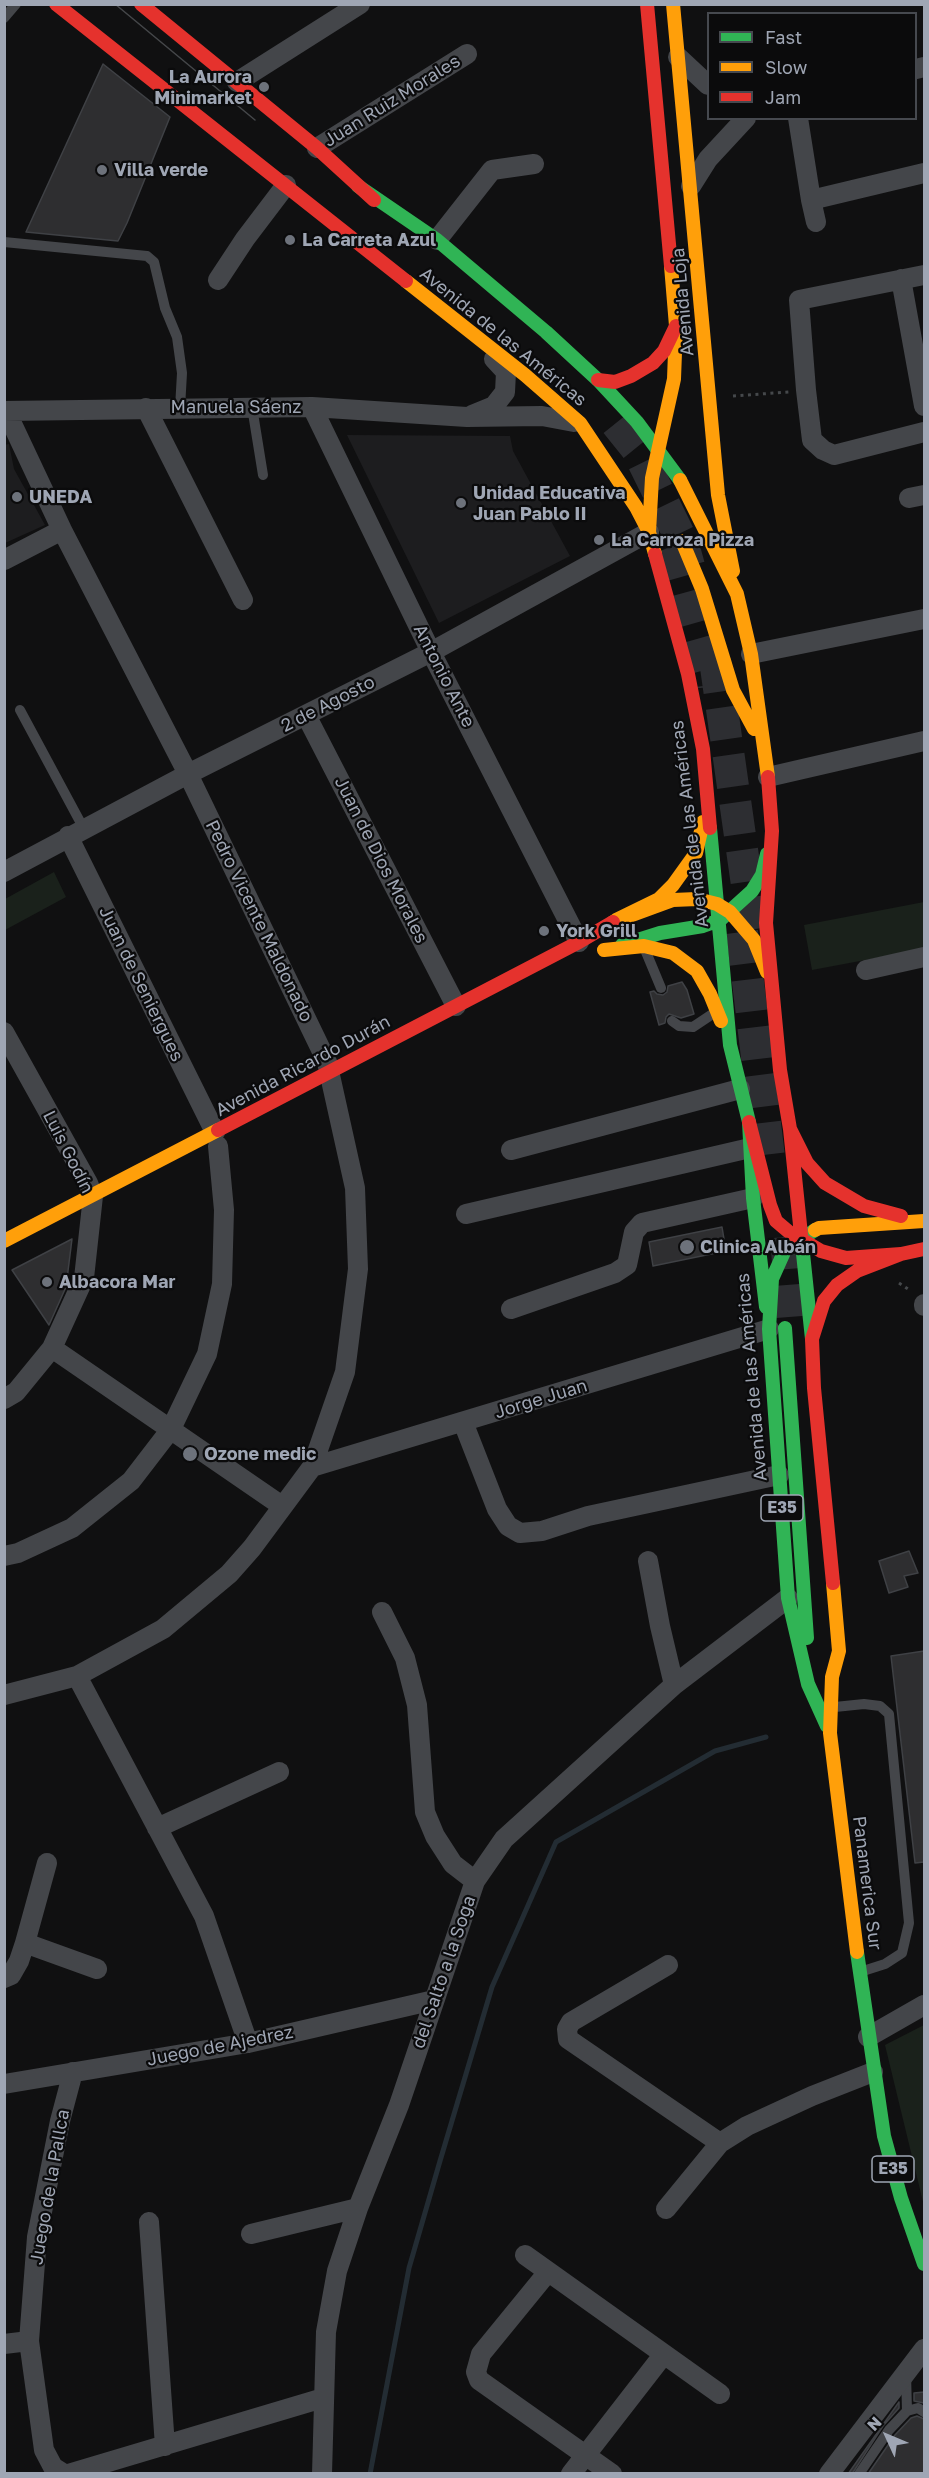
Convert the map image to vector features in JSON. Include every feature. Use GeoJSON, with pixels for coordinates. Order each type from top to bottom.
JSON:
{"type":"FeatureCollection","features":[{"type":"Feature","properties":{"kind":"main road","name":"Avenida de las Américas"},"geometry":{"type":"LineString","coordinates":[[56,4],[525,375],[580,423],[636,507],[649,532],[688,674],[703,749],[717,904],[725,916],[730,1045],[749,1122],[753,1198],[782,1327],[815,1551]]}},
{"type":"Feature","properties":{"kind":"main road","name":"Avenida Loja"},"geometry":{"type":"LineString","coordinates":[[676,5],[678,57],[718,495],[737,594]]}},
{"type":"Feature","properties":{"kind":"main road","name":"Avenida de las Américas"},"geometry":{"type":"LineString","coordinates":[[152,7],[317,148],[461,279]]}},
{"type":"Feature","properties":{"kind":"main road","name":"Avenida Loja"},"geometry":{"type":"LineString","coordinates":[[648,8],[676,326],[674,380],[652,478],[649,532]]}},
{"type":"Feature","properties":{"kind":"main road","name":"Avenida de las Américas"},"geometry":{"type":"LineString","coordinates":[[235,144],[369,234]]}},
{"type":"Feature","properties":{"kind":"main road","name":"Avenida de las Américas"},"geometry":{"type":"LineString","coordinates":[[358,186],[437,240],[546,332],[598,380],[637,422],[684,485],[737,594],[751,654],[768,777],[772,831],[766,922],[780,1071],[790,1129],[812,1339],[814,1388],[839,1651],[832,1677]]}},
{"type":"Feature","properties":{"kind":"main road"},"geometry":{"type":"LineString","coordinates":[[598,380],[615,382],[653,363],[664,351],[676,326]]}},
{"type":"Feature","properties":{"kind":"main road","name":"Avenida de las Américas"},"geometry":{"type":"LineString","coordinates":[[546,351],[570,373]]}},
{"type":"Feature","properties":{"kind":"main road"},"geometry":{"type":"LineString","coordinates":[[682,541],[702,589],[733,690],[764,748]]}},
{"type":"Feature","properties":{"kind":"main road"},"geometry":{"type":"LineString","coordinates":[[616,920],[659,899],[674,885],[696,853],[707,806]]}},
{"type":"Feature","properties":{"kind":"main road"},"geometry":{"type":"LineString","coordinates":[[592,949],[660,933],[703,926],[725,916],[752,891],[762,875],[772,831]]}},
{"type":"Feature","properties":{"kind":"main road"},"geometry":{"type":"LineString","coordinates":[[616,920],[673,900],[697,899],[717,904]]}},
{"type":"Feature","properties":{"kind":"main road"},"geometry":{"type":"LineString","coordinates":[[725,916],[754,940],[766,969],[774,1005]]}},
{"type":"Feature","properties":{"kind":"main road","name":"Avenida Ricardo Durán"},"geometry":{"type":"LineString","coordinates":[[4,1240],[95,1205],[333,1083],[456,1006],[592,949],[616,920]]}},
{"type":"Feature","properties":{"kind":"main road"},"geometry":{"type":"LineString","coordinates":[[592,949],[644,946],[673,953],[697,971],[711,994],[730,1045]]}},
{"type":"Feature","properties":{"kind":"main road"},"geometry":{"type":"LineString","coordinates":[[749,1122],[776,1221],[821,1251],[846,1258],[901,1254]]}},
{"type":"Feature","properties":{"kind":"main road"},"geometry":{"type":"LineString","coordinates":[[790,1129],[807,1163],[825,1183],[864,1206],[924,1221]]}},
{"type":"Feature","properties":{"kind":"main road","name":"Avenida Ricardo Durán"},"geometry":{"type":"LineString","coordinates":[[72,1222],[95,1205]]}},
{"type":"Feature","properties":{"kind":"main road","name":"E35"},"geometry":{"type":"LineString","coordinates":[[782,1327],[772,1279],[785,1250],[801,1238],[822,1228],[924,1221]]}},
{"type":"Feature","properties":{"kind":"main road"},"geometry":{"type":"LineString","coordinates":[[4,1256],[43,1237]]}},
{"type":"Feature","properties":{"kind":"main road","name":"E35"},"geometry":{"type":"LineString","coordinates":[[812,1339],[824,1301],[837,1285],[857,1271],[901,1254],[924,1250]]}},
{"type":"Feature","properties":{"kind":"main road","name":"Avenida de las Américas"},"geometry":{"type":"LineString","coordinates":[[782,1327],[779,1475],[788,1598],[808,1684],[831,1733]]}},
{"type":"Feature","properties":{"kind":"main road","name":"Avenida de las Américas"},"geometry":{"type":"LineString","coordinates":[[782,1327],[801,1528],[808,1684]]}},
{"type":"Feature","properties":{"kind":"main road","name":"Avenida de las Américas"},"geometry":{"type":"LineString","coordinates":[[818,1574],[832,1677],[831,1733]]}},
{"type":"Feature","properties":{"kind":"main road","name":"Panamerica Sur"},"geometry":{"type":"LineString","coordinates":[[831,1733],[868,2037]]}},
{"type":"Feature","properties":{"kind":"main road","name":"E35"},"geometry":{"type":"LineString","coordinates":[[868,2037],[884,2136],[901,2198],[924,2264]]}},
{"type":"Feature","properties":{"kind":"street"},"geometry":{"type":"LineString","coordinates":[[237,82],[360,4]]}},
{"type":"Feature","properties":{"kind":"street"},"geometry":{"type":"LineString","coordinates":[[648,8],[676,5]]}},
{"type":"Feature","properties":{"kind":"street","name":"Juan Ruiz Morales"},"geometry":{"type":"LineString","coordinates":[[317,148],[467,54]]}},
{"type":"Feature","properties":{"kind":"street"},"geometry":{"type":"LineString","coordinates":[[678,57],[707,84]]}},
{"type":"Feature","properties":{"kind":"street"},"geometry":{"type":"LineString","coordinates":[[691,186],[708,159],[744,120]]}},
{"type":"Feature","properties":{"kind":"street"},"geometry":{"type":"LineString","coordinates":[[798,120],[816,222]]}},
{"type":"Feature","properties":{"kind":"street"},"geometry":{"type":"LineString","coordinates":[[437,240],[492,170],[534,164]]}},
{"type":"Feature","properties":{"kind":"street"},"geometry":{"type":"LineString","coordinates":[[811,200],[924,172]]}},
{"type":"Feature","properties":{"kind":"street"},"geometry":{"type":"LineString","coordinates":[[218,280],[245,239],[286,185]]}},
{"type":"Feature","properties":{"kind":"street"},"geometry":{"type":"LineString","coordinates":[[924,274],[799,300],[806,390],[813,440],[823,450],[834,455],[924,432]]}},
{"type":"Feature","properties":{"kind":"street"},"geometry":{"type":"LineString","coordinates":[[900,279],[924,406]]}},
{"type":"Feature","properties":{"kind":"street","name":"Manuela Sáenz"},"geometry":{"type":"LineString","coordinates":[[467,331],[506,372],[505,392],[494,406],[467,417]]}},
{"type":"Feature","properties":{"kind":"street","name":"Manuela Sáenz"},"geometry":{"type":"LineString","coordinates":[[5,411],[312,407],[467,417],[543,416],[580,423]]}},
{"type":"Feature","properties":{"kind":"street","name":"Antonio Ante"},"geometry":{"type":"LineString","coordinates":[[312,407],[431,652],[592,949]]}},
{"type":"Feature","properties":{"kind":"street"},"geometry":{"type":"LineString","coordinates":[[146,408],[243,600]]}},
{"type":"Feature","properties":{"kind":"street","name":"Pedro Vicente Maldonado"},"geometry":{"type":"LineString","coordinates":[[4,1695],[77,1676],[163,1629],[229,1574],[312,1467],[345,1372],[358,1269],[355,1188],[333,1083],[188,774],[62,530],[5,411]]}},
{"type":"Feature","properties":{"kind":"street"},"geometry":{"type":"LineString","coordinates":[[4,560],[62,530]]}},
{"type":"Feature","properties":{"kind":"street","name":"2 de Agosto"},"geometry":{"type":"LineString","coordinates":[[4,872],[188,774],[431,652],[649,532]]}},
{"type":"Feature","properties":{"kind":"street"},"geometry":{"type":"LineString","coordinates":[[751,654],[924,619]]}},
{"type":"Feature","properties":{"kind":"street","name":"Juan de Dios Morales"},"geometry":{"type":"LineString","coordinates":[[306,715],[456,1006]]}},
{"type":"Feature","properties":{"kind":"street"},"geometry":{"type":"LineString","coordinates":[[768,777],[924,741]]}},
{"type":"Feature","properties":{"kind":"street","name":"Juan de Seniergues"},"geometry":{"type":"LineString","coordinates":[[4,1556],[18,1553],[72,1528],[131,1481],[171,1429],[207,1354],[222,1284],[224,1210],[217,1143],[76,833]]}},
{"type":"Feature","properties":{"kind":"street"},"geometry":{"type":"LineString","coordinates":[[866,970],[924,957]]}},
{"type":"Feature","properties":{"kind":"street","name":"Luis Godín"},"geometry":{"type":"LineString","coordinates":[[4,1032],[88,1183],[95,1205],[84,1278],[52,1348],[16,1392],[4,1399]]}},
{"type":"Feature","properties":{"kind":"street"},"geometry":{"type":"LineString","coordinates":[[511,1150],[740,1089]]}},
{"type":"Feature","properties":{"kind":"street"},"geometry":{"type":"LineString","coordinates":[[466,1214],[750,1148]]}},
{"type":"Feature","properties":{"kind":"street"},"geometry":{"type":"LineString","coordinates":[[511,1309],[615,1273],[627,1265],[634,1233],[642,1223],[753,1198]]}},
{"type":"Feature","properties":{"kind":"street","name":"Jorge Juan"},"geometry":{"type":"LineString","coordinates":[[312,1467],[782,1327]]}},
{"type":"Feature","properties":{"kind":"street"},"geometry":{"type":"LineString","coordinates":[[52,1348],[282,1506]]}},
{"type":"Feature","properties":{"kind":"street"},"geometry":{"type":"LineString","coordinates":[[463,1422],[497,1509],[508,1526],[520,1533],[542,1531],[588,1516],[779,1475]]}},
{"type":"Feature","properties":{"kind":"street"},"geometry":{"type":"LineString","coordinates":[[648,1561],[674,1685]]}},
{"type":"Feature","properties":{"kind":"street","name":"del Salto a la Soga"},"geometry":{"type":"LineString","coordinates":[[322,2474],[322,2398],[326,2332],[337,2271],[358,2208],[399,2105],[476,1881],[504,1839],[674,1685],[788,1598]]}},
{"type":"Feature","properties":{"kind":"street"},"geometry":{"type":"LineString","coordinates":[[382,1612],[405,1658],[417,1705],[425,1812],[435,1836],[453,1863],[476,1881]]}},
{"type":"Feature","properties":{"kind":"street"},"geometry":{"type":"LineString","coordinates":[[77,1676],[204,1916],[248,2043]]}},
{"type":"Feature","properties":{"kind":"street"},"geometry":{"type":"LineString","coordinates":[[158,1828],[279,1773]]}},
{"type":"Feature","properties":{"kind":"street"},"geometry":{"type":"LineString","coordinates":[[4,1978],[10,1975],[19,1961],[47,1863]]}},
{"type":"Feature","properties":{"kind":"street"},"geometry":{"type":"LineString","coordinates":[[25,1943],[97,1969]]}},
{"type":"Feature","properties":{"kind":"street"},"geometry":{"type":"LineString","coordinates":[[668,1965],[571,2022],[567,2029],[568,2039],[720,2143]]}},
{"type":"Feature","properties":{"kind":"street","name":"Juego de Ajedrez"},"geometry":{"type":"LineString","coordinates":[[4,2084],[248,2043],[434,2000]]}},
{"type":"Feature","properties":{"kind":"street"},"geometry":{"type":"LineString","coordinates":[[868,2037],[924,2005]]}},
{"type":"Feature","properties":{"kind":"street","name":"Juego de la Pallca"},"geometry":{"type":"LineString","coordinates":[[66,2474],[53,2467],[44,2450],[29,2341],[37,2237],[60,2121],[73,2072]]}},
{"type":"Feature","properties":{"kind":"street"},"geometry":{"type":"LineString","coordinates":[[666,2209],[720,2143],[747,2126],[873,2072]]}},
{"type":"Feature","properties":{"kind":"street"},"geometry":{"type":"LineString","coordinates":[[251,2234],[358,2208]]}},
{"type":"Feature","properties":{"kind":"street"},"geometry":{"type":"LineString","coordinates":[[149,2222],[165,2446]]}},
{"type":"Feature","properties":{"kind":"street"},"geometry":{"type":"LineString","coordinates":[[525,2255],[720,2394]]}},
{"type":"Feature","properties":{"kind":"street"},"geometry":{"type":"LineString","coordinates":[[548,2272],[481,2354],[476,2372],[479,2380],[612,2474]]}},
{"type":"Feature","properties":{"kind":"street"},"geometry":{"type":"LineString","coordinates":[[4,2344],[29,2341]]}},
{"type":"Feature","properties":{"kind":"street"},"geometry":{"type":"LineString","coordinates":[[829,2474],[924,2349]]}},
{"type":"Feature","properties":{"kind":"street"},"geometry":{"type":"LineString","coordinates":[[571,2474],[664,2355]]}},
{"type":"Feature","properties":{"kind":"street"},"geometry":{"type":"LineString","coordinates":[[66,2474],[322,2398]]}},
{"type":"Feature","properties":{"kind":"lane"},"geometry":{"type":"LineString","coordinates":[[4,18],[16,4]]}},
{"type":"Feature","properties":{"kind":"lane"},"geometry":{"type":"LineString","coordinates":[[4,242],[147,256],[154,262],[165,308],[177,337],[182,374],[180,408]]}},
{"type":"Feature","properties":{"kind":"lane"},"geometry":{"type":"LineString","coordinates":[[252,407],[263,475]]}},
{"type":"Feature","properties":{"kind":"lane"},"geometry":{"type":"LineString","coordinates":[[20,710],[76,833]]}},
{"type":"Feature","properties":{"kind":"lane"},"geometry":{"type":"LineString","coordinates":[[644,946],[661,988]]}},
{"type":"Feature","properties":{"kind":"lane"},"geometry":{"type":"LineString","coordinates":[[672,1021],[679,1026],[693,1027],[717,1011]]}},
{"type":"Feature","properties":{"kind":"lane"},"geometry":{"type":"LineString","coordinates":[[831,1707],[864,1704],[880,1706],[889,1714],[909,1923],[902,1953],[885,1964],[860,1972]]}},
{"type":"Feature","properties":{"kind":"lane"},"geometry":{"type":"LineString","coordinates":[[906,2373],[907,2411]]}},
{"type":"Feature","properties":{"kind":"lane"},"geometry":{"type":"LineString","coordinates":[[860,2474],[889,2430],[907,2411],[918,2408],[924,2412]]}},
{"type":"Feature","properties":{"kind":"lane"},"geometry":{"type":"LineString","coordinates":[[855,2440],[873,2453]]}},
{"type":"Feature","properties":{"kind":"path"},"geometry":{"type":"LineString","coordinates":[[710,398],[806,390]]}},
{"type":"Feature","properties":{"kind":"path"},"geometry":{"type":"LineString","coordinates":[[876,1264],[887,1276],[910,1290],[924,1305]]}},
{"type":"Feature","properties":{"kind":"shaded area","name":"Unidad Educativa Juan Pablo II"},"geometry":{"type":"Polygon","coordinates":[[[347,435],[510,436],[513,451],[570,556],[439,623],[347,435]]]}},
{"type":"Feature","properties":{"kind":"shaded area","name":"UNEDA"},"geometry":{"type":"Polygon","coordinates":[[[9,444],[14,469],[45,525],[5,543],[4,445],[9,444]]]}},
{"type":"Feature","properties":{"kind":"shaded area"},"geometry":{"type":"Polygon","coordinates":[[[54,872],[66,897],[5,930],[5,899],[54,872]]]}},
{"type":"Feature","properties":{"kind":"shaded area"},"geometry":{"type":"Polygon","coordinates":[[[924,902],[924,949],[812,970],[804,925],[924,902]]]}},
{"type":"Feature","properties":{"kind":"shaded area"},"geometry":{"type":"Polygon","coordinates":[[[924,2025],[924,2206],[885,2045],[924,2025]]]}},
{"type":"Feature","properties":{"kind":"building","name":"Villa verde"},"geometry":{"type":"Polygon","coordinates":[[[103,64],[170,117],[127,223],[118,241],[26,232],[103,64]]]}},
{"type":"Feature","properties":{"kind":"building"},"geometry":{"type":"Polygon","coordinates":[[[682,982],[687,990],[694,1014],[681,1018],[669,1014],[665,1023],[659,1025],[650,992],[654,991],[663,995],[667,992],[668,986],[682,982]]]}},
{"type":"Feature","properties":{"kind":"building","name":"Clinica Albán"},"geometry":{"type":"Polygon","coordinates":[[[722,1227],[726,1251],[653,1266],[649,1242],[722,1227]]]}},
{"type":"Feature","properties":{"kind":"building"},"geometry":{"type":"Polygon","coordinates":[[[72,1239],[66,1287],[49,1325],[12,1270],[72,1239]]]}},
{"type":"Feature","properties":{"kind":"building"},"geometry":{"type":"Polygon","coordinates":[[[909,1551],[918,1573],[904,1576],[908,1587],[889,1593],[879,1561],[909,1551]]]}},
{"type":"Feature","properties":{"kind":"building"},"geometry":{"type":"Polygon","coordinates":[[[924,1651],[924,1862],[915,1863],[891,1656],[924,1651]]]}},
{"type":"Feature","properties":{"kind":"building"},"geometry":{"type":"Polygon","coordinates":[[[924,2392],[924,2403],[914,2401],[914,2393],[924,2392]]]}},
{"type":"Feature","properties":{"kind":"building"},"geometry":{"type":"Polygon","coordinates":[[[899,2402],[899,2408],[883,2426],[852,2474],[848,2474],[899,2402]]]}},
{"type":"Feature","properties":{"kind":"building"},"geometry":{"type":"Polygon","coordinates":[[[917,2416],[924,2419],[924,2474],[868,2474],[895,2435],[911,2418],[917,2416]]]}},
{"type":"Feature","properties":{"kind":"waterway"},"geometry":{"type":"LineString","coordinates":[[370,2474],[409,2268],[440,2161],[492,1987],[556,1842],[715,1751],[766,1737]]}},
{"type":"Feature","properties":{"kind":"tunnel"},"geometry":{"type":"LineString","coordinates":[[616,423],[637,449],[682,541],[689,566]]}},
{"type":"Feature","properties":{"kind":"tunnel"},"geometry":{"type":"LineString","coordinates":[[670,547],[677,564],[707,670],[709,687]]}},
{"type":"Feature","properties":{"kind":"tunnel"},"geometry":{"type":"LineString","coordinates":[[715,660],[757,955]]}},
{"type":"Feature","properties":{"kind":"tunnel"},"geometry":{"type":"LineString","coordinates":[[742,932],[769,1157]]}},
{"type":"Feature","properties":{"kind":"tunnel"},"geometry":{"type":"LineString","coordinates":[[786,1237],[793,1325]]}},
{"type":"Feature","properties":{"kind":"tram line"},"geometry":{"type":"LineString","coordinates":[[115,4],[255,120]]}},
{"type":"Feature","properties":{"kind":"traffic: fast"},"geometry":{"type":"LineString","coordinates":[[358,186],[437,240],[546,332],[598,380],[637,422],[680,480]]}},
{"type":"Feature","properties":{"kind":"traffic: fast"},"geometry":{"type":"LineString","coordinates":[[710,828],[730,1045],[749,1122],[753,1198],[766,1307]]}},
{"type":"Feature","properties":{"kind":"traffic: fast"},"geometry":{"type":"LineString","coordinates":[[622,945],[660,933],[703,926],[720,920],[752,891],[762,875],[767,854]]}},
{"type":"Feature","properties":{"kind":"traffic: fast"},"geometry":{"type":"LineString","coordinates":[[815,1230],[785,1250],[772,1279],[769,1329],[788,1598],[808,1684],[827,1726]]}},
{"type":"Feature","properties":{"kind":"traffic: fast"},"geometry":{"type":"LineString","coordinates":[[802,1244],[812,1339]]}},
{"type":"Feature","properties":{"kind":"traffic: fast"},"geometry":{"type":"LineString","coordinates":[[785,1328],[807,1638]]}},
{"type":"Feature","properties":{"kind":"traffic: fast"},"geometry":{"type":"LineString","coordinates":[[857,1952],[884,2136],[901,2198],[924,2264]]}},
{"type":"Feature","properties":{"kind":"traffic: slow"},"geometry":{"type":"LineString","coordinates":[[673,4],[718,495],[733,571]]}},
{"type":"Feature","properties":{"kind":"traffic: slow"},"geometry":{"type":"LineString","coordinates":[[649,532],[652,478],[674,379],[676,326],[671,266]]}},
{"type":"Feature","properties":{"kind":"traffic: slow"},"geometry":{"type":"LineString","coordinates":[[406,281],[525,375],[580,423],[636,507],[649,532],[655,554]]}},
{"type":"Feature","properties":{"kind":"traffic: slow"},"geometry":{"type":"LineString","coordinates":[[680,480],[737,594],[751,654],[768,777]]}},
{"type":"Feature","properties":{"kind":"traffic: slow"},"geometry":{"type":"LineString","coordinates":[[682,541],[702,589],[733,690],[754,729]]}},
{"type":"Feature","properties":{"kind":"traffic: slow"},"geometry":{"type":"LineString","coordinates":[[616,920],[659,899],[673,885],[696,853],[703,822]]}},
{"type":"Feature","properties":{"kind":"traffic: slow"},"geometry":{"type":"LineString","coordinates":[[613,922],[673,900],[697,899],[717,904],[730,912],[754,940],[767,972]]}},
{"type":"Feature","properties":{"kind":"traffic: slow"},"geometry":{"type":"LineString","coordinates":[[604,950],[644,946],[673,953],[697,971],[721,1021]]}},
{"type":"Feature","properties":{"kind":"traffic: slow"},"geometry":{"type":"LineString","coordinates":[[4,1241],[218,1130]]}},
{"type":"Feature","properties":{"kind":"traffic: slow"},"geometry":{"type":"LineString","coordinates":[[815,1230],[924,1221]]}},
{"type":"Feature","properties":{"kind":"traffic: slow"},"geometry":{"type":"LineString","coordinates":[[833,1583],[839,1651],[832,1677],[830,1733],[857,1952]]}},
{"type":"Feature","properties":{"kind":"traffic: jam"},"geometry":{"type":"LineString","coordinates":[[56,4],[406,281]]}},
{"type":"Feature","properties":{"kind":"traffic: jam"},"geometry":{"type":"LineString","coordinates":[[141,4],[317,148],[374,200]]}},
{"type":"Feature","properties":{"kind":"traffic: jam"},"geometry":{"type":"LineString","coordinates":[[647,4],[671,266]]}},
{"type":"Feature","properties":{"kind":"traffic: jam"},"geometry":{"type":"LineString","coordinates":[[598,380],[615,382],[653,363],[664,351],[676,326]]}},
{"type":"Feature","properties":{"kind":"traffic: jam"},"geometry":{"type":"LineString","coordinates":[[655,554],[688,674],[703,749],[710,828]]}},
{"type":"Feature","properties":{"kind":"traffic: jam"},"geometry":{"type":"LineString","coordinates":[[768,777],[772,831],[766,923],[780,1070],[790,1129],[802,1244]]}},
{"type":"Feature","properties":{"kind":"traffic: jam"},"geometry":{"type":"LineString","coordinates":[[218,1130],[579,942],[613,922]]}},
{"type":"Feature","properties":{"kind":"traffic: jam"},"geometry":{"type":"LineString","coordinates":[[749,1122],[770,1205],[776,1221],[789,1232],[821,1251],[846,1258],[901,1254],[924,1249]]}},
{"type":"Feature","properties":{"kind":"traffic: jam"},"geometry":{"type":"LineString","coordinates":[[790,1129],[807,1163],[825,1183],[864,1206],[901,1216]]}},
{"type":"Feature","properties":{"kind":"traffic: jam"},"geometry":{"type":"LineString","coordinates":[[833,1583],[814,1388],[812,1339],[824,1301],[837,1285],[857,1271],[901,1254]]}},
{"type":"Feature","properties":{"kind":"place","name":"La Aurora Minimarket"},"geometry":{"type":"Point","coordinates":[264,87]}},
{"type":"Feature","properties":{"kind":"place","name":"Villa verde"},"geometry":{"type":"Point","coordinates":[102,170]}},
{"type":"Feature","properties":{"kind":"place","name":"La Carreta Azul"},"geometry":{"type":"Point","coordinates":[290,240]}},
{"type":"Feature","properties":{"kind":"place","name":"UNEDA"},"geometry":{"type":"Point","coordinates":[17,497]}},
{"type":"Feature","properties":{"kind":"place","name":"Unidad Educativa Juan Pablo II"},"geometry":{"type":"Point","coordinates":[461,503]}},
{"type":"Feature","properties":{"kind":"place","name":"La Carroza Pizza"},"geometry":{"type":"Point","coordinates":[599,540]}},
{"type":"Feature","properties":{"kind":"place","name":"York Grill"},"geometry":{"type":"Point","coordinates":[544,931]}},
{"type":"Feature","properties":{"kind":"place","name":"Clinica Albán"},"geometry":{"type":"Point","coordinates":[687,1247]}},
{"type":"Feature","properties":{"kind":"place","name":"Albacora Mar"},"geometry":{"type":"Point","coordinates":[47,1282]}},
{"type":"Feature","properties":{"kind":"place","name":"Ozone medic"},"geometry":{"type":"Point","coordinates":[190,1454]}}]}
